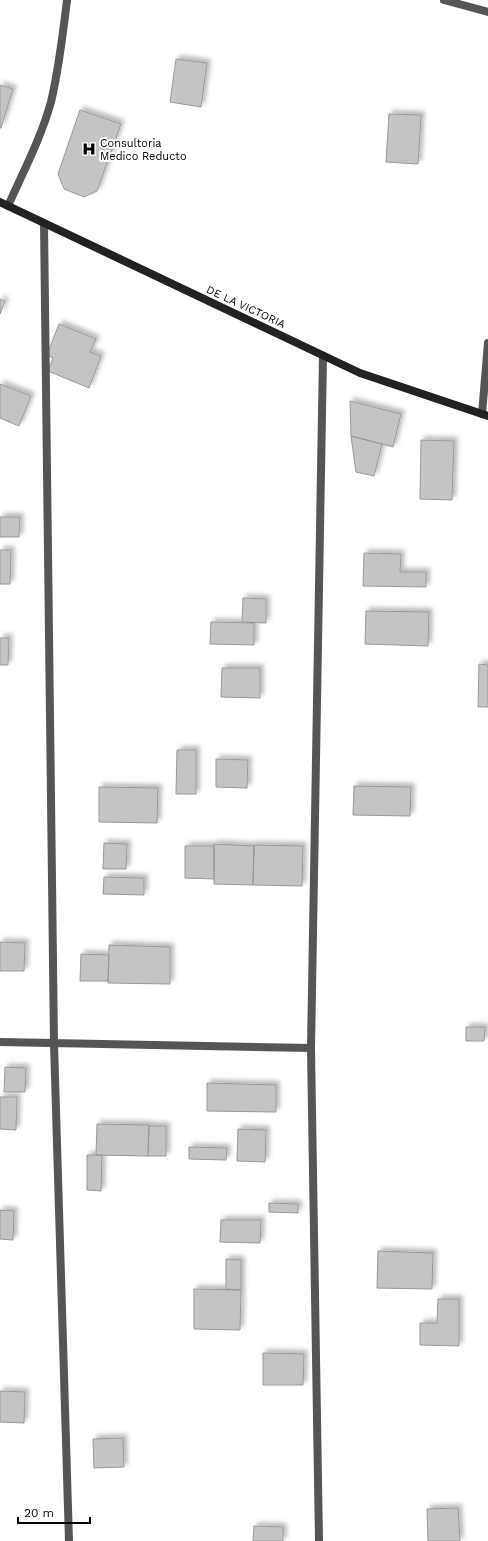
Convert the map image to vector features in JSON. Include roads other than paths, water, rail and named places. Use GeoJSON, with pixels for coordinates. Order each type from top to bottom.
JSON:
{"type":"FeatureCollection","features":[{"type":"Feature","properties":{"kind":"main road","name":"DE LA VICTORIA"},"geometry":{"type":"LineString","coordinates":[[0,202],[360,373],[485,415]]}},
{"type":"Feature","properties":{"kind":"street"},"geometry":{"type":"LineString","coordinates":[[8,206],[37,141],[50,104],[59,66],[67,0]]}},
{"type":"Feature","properties":{"kind":"street"},"geometry":{"type":"LineString","coordinates":[[444,0],[488,12]]}},
{"type":"Feature","properties":{"kind":"street"},"geometry":{"type":"LineString","coordinates":[[44,224],[54,1044],[69,1541]]}},
{"type":"Feature","properties":{"kind":"street"},"geometry":{"type":"LineString","coordinates":[[485,415],[488,343]]}},
{"type":"Feature","properties":{"kind":"street"},"geometry":{"type":"LineString","coordinates":[[319,1541],[311,1048],[323,356]]}},
{"type":"Feature","properties":{"kind":"street"},"geometry":{"type":"LineString","coordinates":[[0,1042],[311,1048]]}},
{"type":"Feature","properties":{"kind":"place","name":"Consultoria Medico Reducto"},"geometry":{"type":"Point","coordinates":[89,149]}}]}
